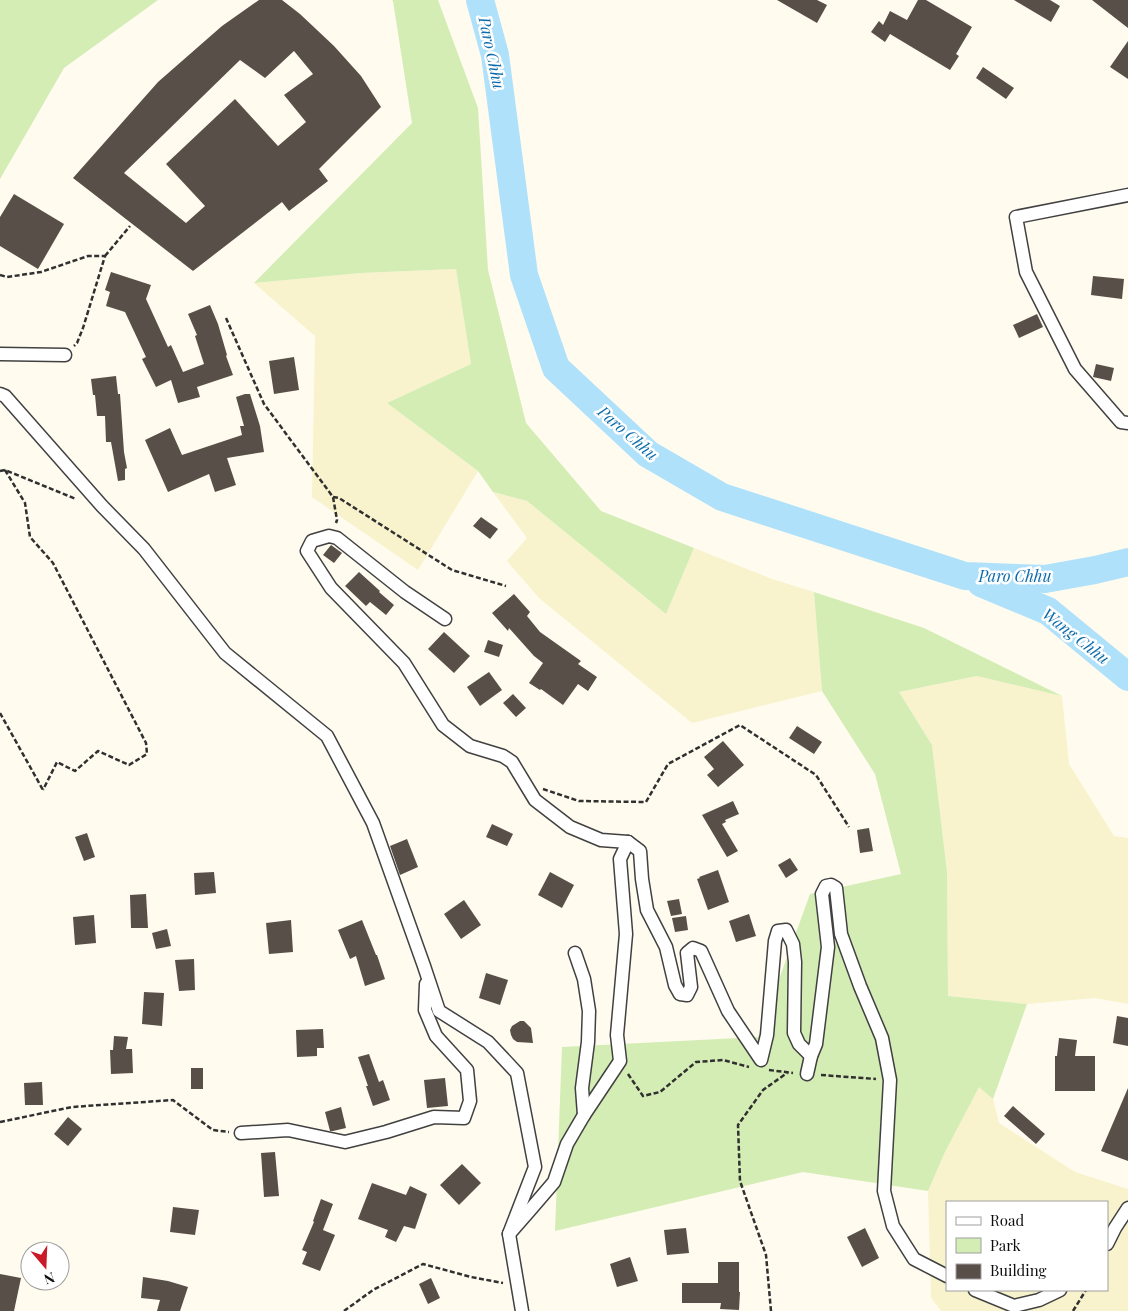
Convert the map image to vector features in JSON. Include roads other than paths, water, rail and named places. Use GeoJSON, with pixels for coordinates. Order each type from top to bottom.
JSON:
{"type":"FeatureCollection","features":[{"type":"Feature","properties":{"kind":"street"},"geometry":{"type":"LineString","coordinates":[[1128,195],[1016,216],[1026,272],[1074,369],[1121,422],[1128,423]]}},
{"type":"Feature","properties":{"kind":"street"},"geometry":{"type":"LineString","coordinates":[[0,354],[65,355]]}},
{"type":"Feature","properties":{"kind":"street"},"geometry":{"type":"LineString","coordinates":[[0,394],[6,396],[102,506],[144,548],[225,653],[327,736],[373,823],[439,1010],[488,1042],[517,1073],[535,1167],[509,1234],[522,1311]]}},
{"type":"Feature","properties":{"kind":"street"},"geometry":{"type":"LineString","coordinates":[[445,619],[405,592],[337,538],[329,536],[312,541],[308,551],[331,588],[404,663],[444,725],[470,746],[503,756],[512,762],[535,800],[570,827],[601,840],[628,842],[640,851],[647,910],[666,948],[675,985],[680,994],[687,995],[691,986],[688,953],[693,948],[701,951],[728,1011],[760,1065],[767,1035],[775,942],[778,931],[786,930],[793,944],[795,962],[794,1033],[799,1044],[811,1056]]}},
{"type":"Feature","properties":{"kind":"street"},"geometry":{"type":"LineString","coordinates":[[509,1234],[554,1182],[567,1144],[620,1061],[617,1035],[626,934],[620,859],[628,842]]}},
{"type":"Feature","properties":{"kind":"street"},"geometry":{"type":"LineString","coordinates":[[807,1074],[816,1044],[828,946],[822,894],[826,886],[831,885],[836,888],[841,934],[882,1038],[890,1080],[884,1191],[892,1226],[914,1259],[946,1275]]}},
{"type":"Feature","properties":{"kind":"street"},"geometry":{"type":"LineString","coordinates":[[575,953],[584,979],[589,1011],[588,1042],[582,1088],[584,1115]]}},
{"type":"Feature","properties":{"kind":"street"},"geometry":{"type":"LineString","coordinates":[[241,1133],[288,1130],[345,1142],[434,1117],[464,1118],[470,1101],[467,1070],[436,1036],[425,1010],[424,966]]}},
{"type":"Feature","properties":{"kind":"street"},"geometry":{"type":"LineString","coordinates":[[1108,1242],[1128,1208]]}},
{"type":"Feature","properties":{"kind":"street"},"geometry":{"type":"LineString","coordinates":[[977,1291],[1014,1306],[1039,1300],[1058,1291]]}},
{"type":"Feature","properties":{"kind":"waterway","name":"Paro Chhu"},"geometry":{"type":"LineString","coordinates":[[480,0],[495,55],[524,275],[556,368],[648,454],[722,497],[965,576],[1045,579],[1128,562]]}},
{"type":"Feature","properties":{"kind":"waterway","name":"Wang Chhu"},"geometry":{"type":"LineString","coordinates":[[981,583],[1048,611],[1128,677]]}}]}
